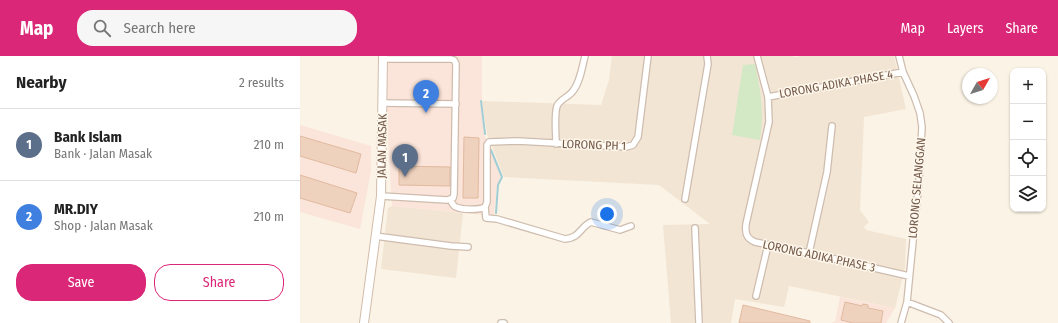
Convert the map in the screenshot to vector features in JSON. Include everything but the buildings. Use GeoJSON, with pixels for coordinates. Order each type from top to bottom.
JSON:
{"type":"FeatureCollection","features":[{"type":"Feature","properties":{"kind":"street"},"geometry":{"type":"LineString","coordinates":[[556,144],[557,106],[562,100],[572,93],[576,87],[585,56]]}},
{"type":"Feature","properties":{"kind":"street","name":"LORONG PH 1"},"geometry":{"type":"LineString","coordinates":[[486,207],[486,149],[488,143],[492,141],[626,147],[634,144],[638,137],[648,56]]}},
{"type":"Feature","properties":{"kind":"street"},"geometry":{"type":"LineString","coordinates":[[685,199],[708,64],[708,56]]}},
{"type":"Feature","properties":{"kind":"street","name":"LORONG ADIKA PHASE 3"},"geometry":{"type":"LineString","coordinates":[[757,56],[768,97],[768,122],[746,230],[746,234],[749,239],[768,245],[909,276]]}},
{"type":"Feature","properties":{"kind":"street","name":"LORONG SELANGGAN"},"geometry":{"type":"LineString","coordinates":[[899,56],[920,113],[922,127],[919,180],[907,302],[901,323]]}},
{"type":"Feature","properties":{"kind":"street"},"geometry":{"type":"LineString","coordinates":[[383,58],[451,58],[456,64],[454,194],[450,200]]}},
{"type":"Feature","properties":{"kind":"street","name":"JALAN MASAK"},"geometry":{"type":"LineString","coordinates":[[364,323],[380,196],[383,58]]}},
{"type":"Feature","properties":{"kind":"street","name":"LORONG ADIKA PHASE 4"},"geometry":{"type":"LineString","coordinates":[[768,97],[904,72]]}},
{"type":"Feature","properties":{"kind":"street"},"geometry":{"type":"LineString","coordinates":[[382,103],[456,104]]}},
{"type":"Feature","properties":{"kind":"street"},"geometry":{"type":"LineString","coordinates":[[809,253],[827,172],[832,126]]}},
{"type":"Feature","properties":{"kind":"street"},"geometry":{"type":"LineString","coordinates":[[380,196],[450,200]]}},
{"type":"Feature","properties":{"kind":"street"},"geometry":{"type":"LineString","coordinates":[[450,200],[455,207],[459,208],[480,209],[486,207],[486,218],[497,219],[565,239],[570,239],[577,235],[584,226],[591,222],[620,230],[631,226]]}},
{"type":"Feature","properties":{"kind":"street"},"geometry":{"type":"LineString","coordinates":[[695,228],[699,323]]}},
{"type":"Feature","properties":{"kind":"street"},"geometry":{"type":"LineString","coordinates":[[375,236],[451,246],[468,246]]}},
{"type":"Feature","properties":{"kind":"street"},"geometry":{"type":"LineString","coordinates":[[756,296],[768,245]]}},
{"type":"Feature","properties":{"kind":"street"},"geometry":{"type":"LineString","coordinates":[[907,302],[941,315],[949,323]]}},
{"type":"Feature","properties":{"kind":"shaded area"},"geometry":{"type":"Polygon","coordinates":[[[387,56],[482,56],[482,101],[480,101],[484,134],[501,176],[497,185],[494,216],[392,206],[387,122],[387,56]]]}},
{"type":"Feature","properties":{"kind":"shaded area"},"geometry":{"type":"Polygon","coordinates":[[[612,56],[894,56],[906,109],[864,117],[860,210],[869,222],[864,227],[866,230],[906,239],[905,268],[895,308],[789,286],[784,307],[735,299],[731,323],[671,323],[663,225],[710,224],[659,185],[504,177],[487,134],[482,101],[601,105],[609,80],[612,56]]]}},
{"type":"Feature","properties":{"kind":"shaded area"},"geometry":{"type":"Polygon","coordinates":[[[300,125],[371,146],[371,171],[360,229],[300,212],[300,125]]]}},
{"type":"Feature","properties":{"kind":"shaded area"},"geometry":{"type":"Polygon","coordinates":[[[392,206],[463,213],[456,278],[381,269],[388,208],[392,206]]]}},
{"type":"Feature","properties":{"kind":"shaded area"},"geometry":{"type":"Polygon","coordinates":[[[840,297],[895,308],[886,323],[832,323],[835,322],[840,297]]]}},
{"type":"Feature","properties":{"kind":"green space"},"geometry":{"type":"Polygon","coordinates":[[[755,64],[761,102],[762,119],[760,140],[732,135],[743,65],[755,64]]]}},
{"type":"Feature","properties":{"kind":"waterway"},"geometry":{"type":"LineString","coordinates":[[481,101],[485,134]]}},
{"type":"Feature","properties":{"kind":"waterway"},"geometry":{"type":"LineString","coordinates":[[491,150],[502,177],[498,185],[496,213]]}},
{"type":"Feature","properties":{"kind":"place","name":"MR.DIY"},"geometry":{"type":"Point","coordinates":[426,113]}},
{"type":"Feature","properties":{"kind":"place","name":"Bank Islam"},"geometry":{"type":"Point","coordinates":[405,177]}}]}
